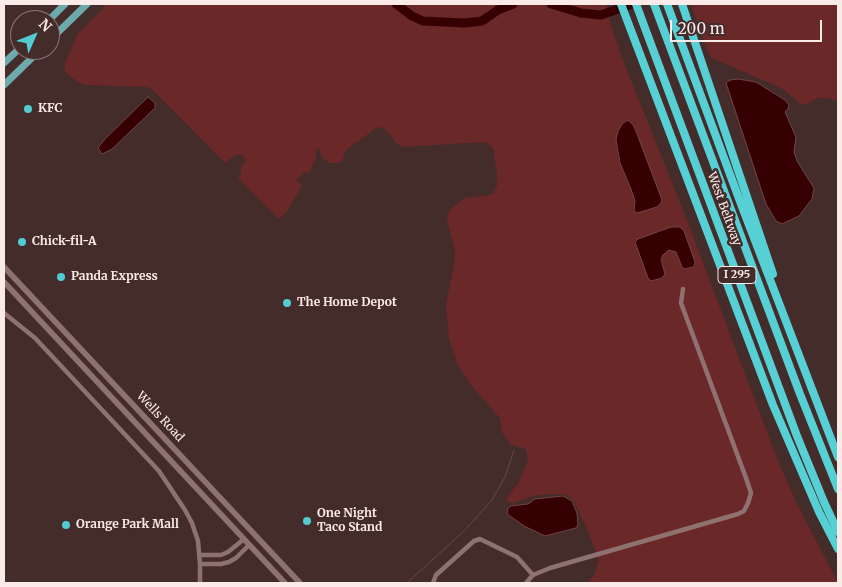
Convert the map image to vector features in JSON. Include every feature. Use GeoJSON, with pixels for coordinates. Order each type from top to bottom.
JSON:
{"type":"FeatureCollection","features":[{"type":"Feature","properties":{"kind":"highway"},"geometry":{"type":"LineString","coordinates":[[621,4],[773,405],[838,549]]}},
{"type":"Feature","properties":{"kind":"highway","name":"West Beltway"},"geometry":{"type":"LineString","coordinates":[[636,4],[801,445],[838,532]]}},
{"type":"Feature","properties":{"kind":"highway"},"geometry":{"type":"LineString","coordinates":[[682,4],[787,321]]}},
{"type":"Feature","properties":{"kind":"highway"},"geometry":{"type":"LineString","coordinates":[[668,6],[741,204],[838,457]]}},
{"type":"Feature","properties":{"kind":"highway","name":"West Beltway"},"geometry":{"type":"LineString","coordinates":[[655,7],[800,394],[838,489]]}},
{"type":"Feature","properties":{"kind":"main road"},"geometry":{"type":"LineString","coordinates":[[60,30],[87,4]]}},
{"type":"Feature","properties":{"kind":"main road"},"geometry":{"type":"LineString","coordinates":[[4,86],[30,60]]}},
{"type":"Feature","properties":{"kind":"main road","name":"Wells Road"},"geometry":{"type":"LineString","coordinates":[[4,266],[300,583]]}},
{"type":"Feature","properties":{"kind":"main road","name":"Wells Road"},"geometry":{"type":"LineString","coordinates":[[4,282],[285,583]]}},
{"type":"Feature","properties":{"kind":"street"},"geometry":{"type":"LineString","coordinates":[[526,583],[532,574],[550,568],[738,514],[744,510],[748,503],[751,493],[746,478],[681,303],[683,289]]}},
{"type":"Feature","properties":{"kind":"street"},"geometry":{"type":"LineString","coordinates":[[4,313],[35,338],[159,471],[192,523],[200,555],[200,583]]}},
{"type":"Feature","properties":{"kind":"street"},"geometry":{"type":"LineString","coordinates":[[200,555],[221,555],[228,552],[244,539]]}},
{"type":"Feature","properties":{"kind":"street"},"geometry":{"type":"LineString","coordinates":[[434,583],[436,576],[474,541],[480,539],[517,557],[532,574]]}},
{"type":"Feature","properties":{"kind":"street"},"geometry":{"type":"LineString","coordinates":[[200,564],[229,562],[249,545]]}},
{"type":"Feature","properties":{"kind":"shaded area"},"geometry":{"type":"Polygon","coordinates":[[[107,4],[606,4],[610,23],[624,63],[685,215],[779,464],[798,506],[838,583],[587,583],[594,576],[599,560],[573,499],[565,494],[553,494],[533,496],[513,503],[508,502],[507,497],[519,482],[528,460],[526,449],[510,444],[502,432],[500,418],[471,385],[457,363],[449,338],[446,304],[455,261],[455,250],[447,220],[449,211],[464,198],[492,195],[497,186],[493,148],[485,142],[402,147],[382,127],[376,128],[345,151],[342,161],[339,163],[329,163],[322,157],[320,149],[316,149],[316,158],[309,173],[304,172],[297,180],[302,186],[287,211],[279,219],[238,178],[241,174],[241,167],[246,162],[243,155],[235,155],[225,163],[152,89],[147,87],[86,85],[79,83],[66,73],[64,66],[77,35],[107,4]],[[627,120],[622,124],[616,137],[618,159],[631,189],[637,213],[657,207],[662,200],[634,125],[627,120]]]}},
{"type":"Feature","properties":{"kind":"shaded area"},"geometry":{"type":"Polygon","coordinates":[[[691,4],[838,4],[838,101],[828,98],[817,98],[807,104],[801,104],[783,89],[712,58],[709,55],[691,4]]]}},
{"type":"Feature","properties":{"kind":"shaded area"},"geometry":{"type":"Polygon","coordinates":[[[738,79],[756,82],[785,100],[789,105],[785,112],[796,137],[794,152],[797,161],[814,188],[812,199],[799,216],[782,224],[776,221],[766,204],[726,83],[730,80],[738,79]]]}},
{"type":"Feature","properties":{"kind":"shaded area"},"geometry":{"type":"Polygon","coordinates":[[[148,97],[155,103],[155,108],[112,149],[102,154],[98,148],[105,139],[148,97]]]}},
{"type":"Feature","properties":{"kind":"shaded area"},"geometry":{"type":"Polygon","coordinates":[[[628,120],[634,126],[662,200],[657,207],[637,213],[634,211],[635,201],[620,163],[616,140],[622,124],[628,120]]]}},
{"type":"Feature","properties":{"kind":"shaded area"},"geometry":{"type":"Polygon","coordinates":[[[671,227],[680,227],[684,231],[695,262],[694,267],[684,269],[676,252],[669,250],[661,259],[665,274],[662,278],[651,281],[648,278],[635,242],[638,239],[671,227]]]}},
{"type":"Feature","properties":{"kind":"shaded area"},"geometry":{"type":"Polygon","coordinates":[[[563,496],[572,501],[577,513],[578,525],[576,528],[545,536],[524,526],[507,514],[508,508],[511,506],[528,504],[535,499],[563,496]]]}},
{"type":"Feature","properties":{"kind":"waterway"},"geometry":{"type":"LineString","coordinates":[[396,4],[412,16],[423,21],[465,23],[482,21],[498,10],[513,4]]}},
{"type":"Feature","properties":{"kind":"waterway"},"geometry":{"type":"LineString","coordinates":[[551,4],[581,13],[601,15],[632,4]]}},
{"type":"Feature","properties":{"kind":"waterway"},"geometry":{"type":"LineString","coordinates":[[407,583],[464,531],[492,500],[505,477],[514,450]]}},
{"type":"Feature","properties":{"kind":"place","name":"KFC"},"geometry":{"type":"Point","coordinates":[28,109]}},
{"type":"Feature","properties":{"kind":"place","name":"Chick-fil-A"},"geometry":{"type":"Point","coordinates":[22,242]}},
{"type":"Feature","properties":{"kind":"place","name":"Panda Express"},"geometry":{"type":"Point","coordinates":[61,277]}},
{"type":"Feature","properties":{"kind":"place","name":"The Home Depot"},"geometry":{"type":"Point","coordinates":[287,303]}},
{"type":"Feature","properties":{"kind":"place","name":"One Night Taco Stand"},"geometry":{"type":"Point","coordinates":[307,521]}},
{"type":"Feature","properties":{"kind":"place","name":"Orange Park Mall"},"geometry":{"type":"Point","coordinates":[66,525]}}]}
